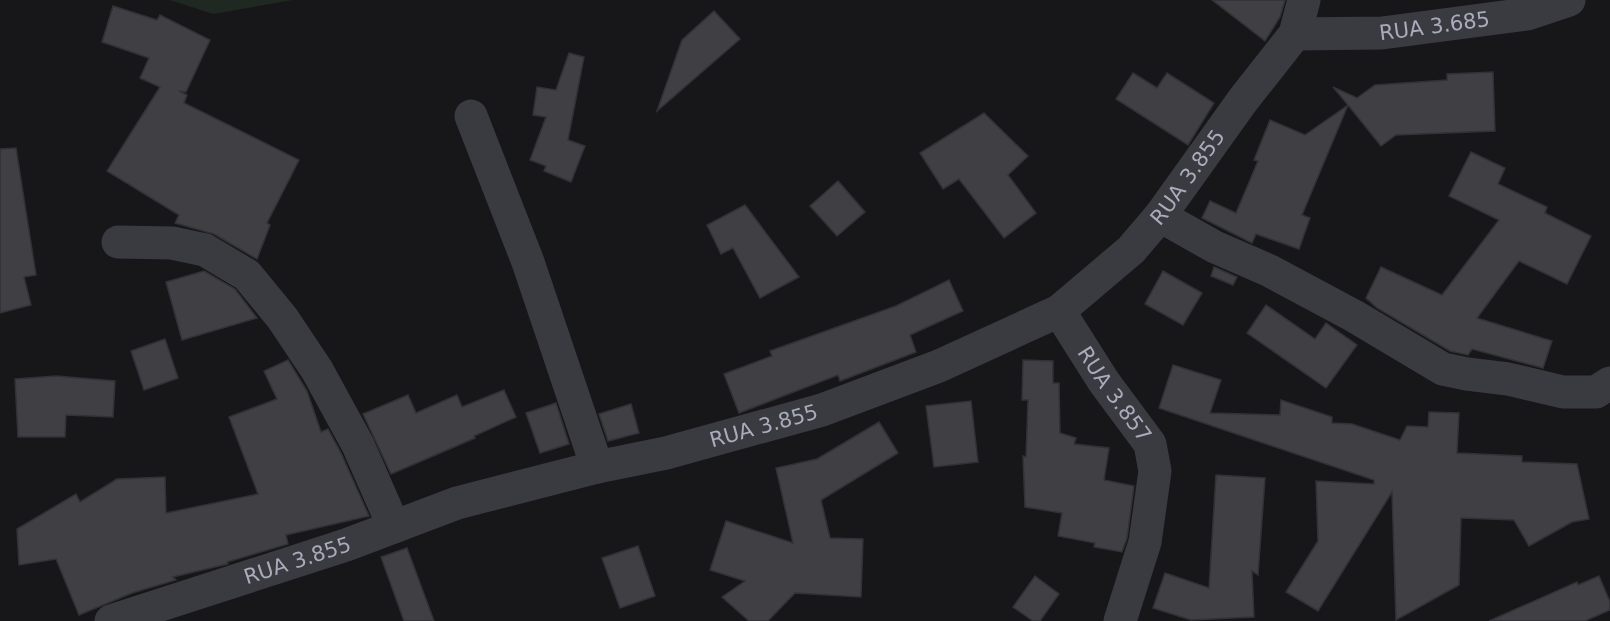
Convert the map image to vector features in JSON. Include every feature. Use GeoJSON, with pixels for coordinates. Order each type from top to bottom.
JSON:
{"type":"FeatureCollection","features":[{"type":"Feature","properties":{"kind":"street"},"geometry":{"type":"LineString","coordinates":[[1294,34],[1304,0]]}},
{"type":"Feature","properties":{"kind":"street","name":"RUA 3.685"},"geometry":{"type":"LineString","coordinates":[[1294,34],[1382,33],[1527,14],[1569,0]]}},
{"type":"Feature","properties":{"kind":"street","name":"RUA 3.855"},"geometry":{"type":"LineString","coordinates":[[111,621],[346,545],[456,503],[597,467],[666,453],[822,410],[939,366],[1059,311],[1131,250],[1160,216],[1243,100],[1294,34]]}},
{"type":"Feature","properties":{"kind":"street"},"geometry":{"type":"LineString","coordinates":[[471,116],[528,262],[597,467]]}},
{"type":"Feature","properties":{"kind":"street"},"geometry":{"type":"LineString","coordinates":[[1160,216],[1215,247],[1270,271],[1354,316],[1443,369],[1467,375],[1508,379],[1563,392],[1596,392],[1610,383]]}},
{"type":"Feature","properties":{"kind":"street"},"geometry":{"type":"LineString","coordinates":[[118,242],[172,243],[205,250],[247,275],[283,319],[317,370],[358,445],[394,527]]}},
{"type":"Feature","properties":{"kind":"street","name":"RUA 3.857"},"geometry":{"type":"LineString","coordinates":[[1059,311],[1104,382],[1150,444],[1155,471],[1145,542],[1122,620]]}},
{"type":"Feature","properties":{"kind":"shaded area"},"geometry":{"type":"Polygon","coordinates":[[[170,0],[293,0],[213,14],[170,0]]]}},
{"type":"Feature","properties":{"kind":"building"},"geometry":{"type":"Polygon","coordinates":[[[1212,0],[1285,0],[1280,17],[1265,41],[1212,0]]]}},
{"type":"Feature","properties":{"kind":"building"},"geometry":{"type":"Polygon","coordinates":[[[113,6],[157,20],[160,15],[210,40],[186,92],[179,91],[187,95],[184,103],[299,160],[267,223],[270,225],[257,259],[214,234],[175,223],[179,215],[107,171],[160,87],[140,78],[149,58],[102,42],[113,6]]]}},
{"type":"Feature","properties":{"kind":"building"},"geometry":{"type":"Polygon","coordinates":[[[714,11],[740,39],[657,111],[682,40],[714,11]]]}},
{"type":"Feature","properties":{"kind":"building"},"geometry":{"type":"Polygon","coordinates":[[[569,53],[584,57],[568,140],[585,146],[571,182],[544,171],[546,166],[530,160],[546,117],[533,115],[537,87],[556,90],[569,53]]]}},
{"type":"Feature","properties":{"kind":"building"},"geometry":{"type":"Polygon","coordinates":[[[1493,72],[1495,131],[1396,135],[1381,146],[1333,87],[1357,98],[1375,85],[1447,80],[1447,74],[1493,72]]]}},
{"type":"Feature","properties":{"kind":"building"},"geometry":{"type":"Polygon","coordinates":[[[1133,73],[1157,88],[1167,73],[1214,103],[1188,145],[1116,99],[1133,73]]]}},
{"type":"Feature","properties":{"kind":"building"},"geometry":{"type":"Polygon","coordinates":[[[1348,105],[1302,215],[1310,218],[1299,249],[1256,234],[1252,243],[1202,218],[1210,201],[1236,213],[1258,161],[1254,160],[1270,120],[1305,135],[1348,105]]]}},
{"type":"Feature","properties":{"kind":"building"},"geometry":{"type":"Polygon","coordinates":[[[984,113],[1028,156],[1008,175],[1036,213],[1004,238],[959,179],[943,189],[920,153],[984,113]]]}},
{"type":"Feature","properties":{"kind":"building"},"geometry":{"type":"Polygon","coordinates":[[[16,148],[36,275],[24,277],[31,305],[0,313],[0,149],[16,148]]]}},
{"type":"Feature","properties":{"kind":"building"},"geometry":{"type":"Polygon","coordinates":[[[1471,152],[1505,168],[1498,184],[1547,207],[1545,213],[1591,236],[1567,284],[1519,261],[1477,318],[1552,341],[1543,368],[1472,349],[1468,355],[1450,351],[1377,308],[1366,298],[1381,267],[1442,295],[1499,220],[1449,196],[1471,152]]]}},
{"type":"Feature","properties":{"kind":"building"},"geometry":{"type":"Polygon","coordinates":[[[838,181],[865,212],[837,236],[810,206],[838,181]]]}},
{"type":"Feature","properties":{"kind":"building"},"geometry":{"type":"Polygon","coordinates":[[[745,205],[799,277],[760,298],[733,248],[721,254],[707,225],[745,205]]]}},
{"type":"Feature","properties":{"kind":"building"},"geometry":{"type":"Polygon","coordinates":[[[1214,267],[1237,277],[1233,285],[1211,276],[1214,267]]]}},
{"type":"Feature","properties":{"kind":"building"},"geometry":{"type":"Polygon","coordinates":[[[204,271],[235,289],[257,318],[182,340],[166,282],[204,271]]]}},
{"type":"Feature","properties":{"kind":"building"},"geometry":{"type":"Polygon","coordinates":[[[1163,271],[1202,293],[1183,325],[1145,304],[1163,271]]]}},
{"type":"Feature","properties":{"kind":"building"},"geometry":{"type":"Polygon","coordinates":[[[949,280],[963,311],[910,335],[916,352],[840,381],[838,375],[739,413],[724,374],[772,356],[770,351],[896,306],[949,280]]]}},
{"type":"Feature","properties":{"kind":"building"},"geometry":{"type":"Polygon","coordinates":[[[1266,305],[1315,339],[1326,323],[1357,345],[1326,388],[1247,333],[1266,305]]]}},
{"type":"Feature","properties":{"kind":"building"},"geometry":{"type":"Polygon","coordinates":[[[165,339],[178,378],[144,390],[131,351],[165,339]]]}},
{"type":"Feature","properties":{"kind":"building"},"geometry":{"type":"Polygon","coordinates":[[[288,360],[307,391],[321,432],[328,429],[341,453],[369,516],[286,535],[288,544],[227,562],[228,564],[173,577],[176,580],[132,593],[79,615],[56,559],[19,565],[17,529],[76,494],[80,502],[117,479],[165,477],[166,513],[258,494],[229,417],[277,399],[264,371],[288,360]]]}},
{"type":"Feature","properties":{"kind":"building"},"geometry":{"type":"Polygon","coordinates":[[[1023,360],[1053,361],[1053,383],[1059,383],[1060,433],[1076,438],[1074,444],[1109,448],[1104,480],[1134,486],[1127,538],[1122,552],[1094,547],[1095,543],[1058,536],[1062,513],[1025,507],[1023,456],[1026,457],[1028,400],[1022,400],[1023,360]]]}},
{"type":"Feature","properties":{"kind":"building"},"geometry":{"type":"Polygon","coordinates":[[[1173,365],[1221,380],[1210,413],[1280,415],[1281,400],[1332,417],[1332,423],[1352,424],[1400,440],[1407,426],[1428,427],[1429,412],[1459,413],[1457,453],[1522,456],[1522,462],[1577,464],[1589,519],[1572,522],[1529,546],[1514,520],[1461,518],[1459,585],[1396,620],[1392,492],[1318,611],[1286,592],[1318,541],[1316,481],[1374,484],[1374,480],[1159,408],[1173,365]]]}},
{"type":"Feature","properties":{"kind":"building"},"geometry":{"type":"Polygon","coordinates":[[[56,376],[115,381],[113,417],[66,415],[65,437],[18,437],[15,379],[56,376]]]}},
{"type":"Feature","properties":{"kind":"building"},"geometry":{"type":"Polygon","coordinates":[[[504,390],[516,417],[474,436],[475,438],[391,474],[363,414],[408,395],[416,413],[457,395],[462,407],[504,390]]]}},
{"type":"Feature","properties":{"kind":"building"},"geometry":{"type":"Polygon","coordinates":[[[971,401],[978,462],[934,467],[926,406],[971,401]]]}},
{"type":"Feature","properties":{"kind":"building"},"geometry":{"type":"Polygon","coordinates":[[[556,403],[569,444],[540,453],[526,413],[556,403]]]}},
{"type":"Feature","properties":{"kind":"building"},"geometry":{"type":"Polygon","coordinates":[[[631,404],[639,433],[608,441],[599,414],[631,404]]]}},
{"type":"Feature","properties":{"kind":"building"},"geometry":{"type":"Polygon","coordinates":[[[879,422],[898,453],[821,500],[830,538],[863,539],[861,597],[795,593],[768,621],[749,621],[722,597],[745,581],[710,570],[726,521],[793,543],[776,468],[817,459],[879,422]]]}},
{"type":"Feature","properties":{"kind":"building"},"geometry":{"type":"Polygon","coordinates":[[[1216,475],[1265,478],[1258,575],[1252,571],[1254,617],[1191,620],[1153,608],[1165,573],[1209,588],[1216,475]]]}},
{"type":"Feature","properties":{"kind":"building"},"geometry":{"type":"Polygon","coordinates":[[[638,546],[655,596],[620,608],[602,558],[638,546]]]}},
{"type":"Feature","properties":{"kind":"building"},"geometry":{"type":"Polygon","coordinates":[[[407,548],[434,621],[404,621],[381,557],[407,548]]]}},
{"type":"Feature","properties":{"kind":"building"},"geometry":{"type":"Polygon","coordinates":[[[1035,576],[1059,594],[1040,621],[1033,621],[1013,607],[1035,576]]]}},
{"type":"Feature","properties":{"kind":"building"},"geometry":{"type":"Polygon","coordinates":[[[1599,576],[1610,602],[1610,610],[1585,621],[1489,621],[1577,582],[1578,585],[1599,576]]]}}]}
